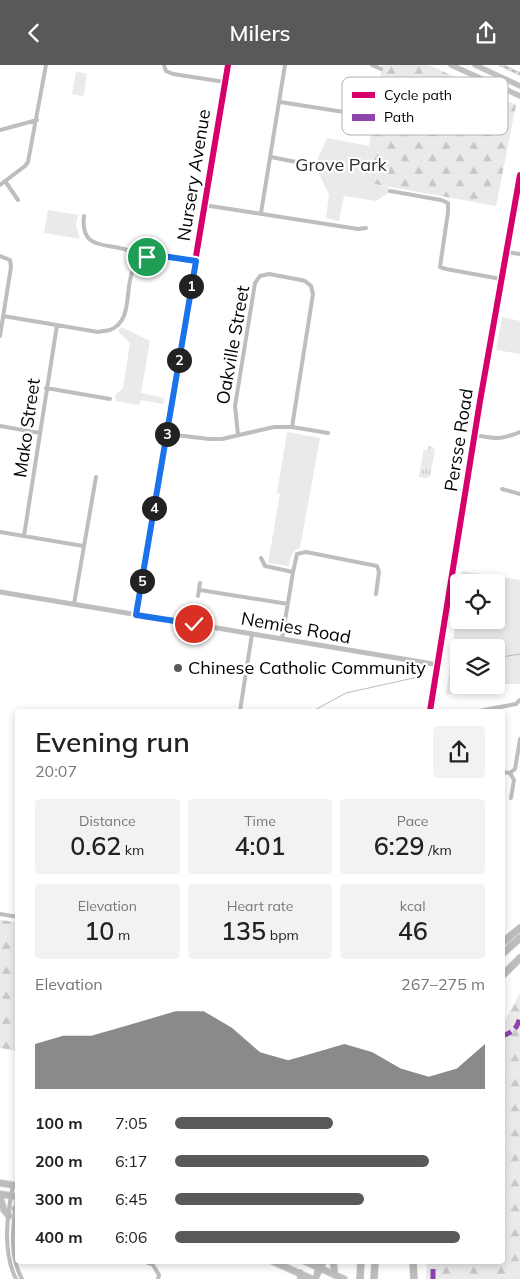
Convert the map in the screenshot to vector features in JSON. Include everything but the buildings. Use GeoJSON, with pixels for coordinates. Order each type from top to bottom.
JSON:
{"type":"FeatureCollection","features":[{"type":"Feature","properties":{"kind":"highway"},"geometry":{"type":"LineString","coordinates":[[505,940],[520,928]]}},
{"type":"Feature","properties":{"kind":"highway"},"geometry":{"type":"LineString","coordinates":[[505,951],[520,938]]}},
{"type":"Feature","properties":{"kind":"highway"},"geometry":{"type":"LineString","coordinates":[[505,973],[520,959]]}},
{"type":"Feature","properties":{"kind":"highway"},"geometry":{"type":"LineString","coordinates":[[360,1279],[361,1264]]}},
{"type":"Feature","properties":{"kind":"highway"},"geometry":{"type":"LineString","coordinates":[[374,1279],[376,1264]]}},
{"type":"Feature","properties":{"kind":"highway"},"geometry":{"type":"LineString","coordinates":[[413,1264],[414,1278]]}},
{"type":"Feature","properties":{"kind":"main road"},"geometry":{"type":"LineString","coordinates":[[451,65],[478,77]]}},
{"type":"Feature","properties":{"kind":"main road"},"geometry":{"type":"LineString","coordinates":[[475,65],[501,77]]}},
{"type":"Feature","properties":{"kind":"main road"},"geometry":{"type":"LineString","coordinates":[[508,80],[520,86]]}},
{"type":"Feature","properties":{"kind":"main road"},"geometry":{"type":"LineString","coordinates":[[508,91],[520,96]]}},
{"type":"Feature","properties":{"kind":"main road"},"geometry":{"type":"LineString","coordinates":[[0,1183],[15,1192]]}},
{"type":"Feature","properties":{"kind":"main road"},"geometry":{"type":"LineString","coordinates":[[9,1216],[4,1210],[0,1196],[15,1192]]}},
{"type":"Feature","properties":{"kind":"main road"},"geometry":{"type":"LineString","coordinates":[[278,1264],[300,1276],[314,1279]]}},
{"type":"Feature","properties":{"kind":"main road"},"geometry":{"type":"LineString","coordinates":[[333,1264],[335,1275]]}},
{"type":"Feature","properties":{"kind":"main road"},"geometry":{"type":"LineString","coordinates":[[319,1265],[344,1279]]}},
{"type":"Feature","properties":{"kind":"street"},"geometry":{"type":"LineString","coordinates":[[0,185],[26,166],[28,162],[46,65]]}},
{"type":"Feature","properties":{"kind":"street"},"geometry":{"type":"LineString","coordinates":[[164,65],[166,71],[173,75],[225,82]]}},
{"type":"Feature","properties":{"kind":"street","name":"Nursery Avenue"},"geometry":{"type":"LineString","coordinates":[[136,615],[228,65]]}},
{"type":"Feature","properties":{"kind":"street"},"geometry":{"type":"LineString","coordinates":[[260,213],[285,65]]}},
{"type":"Feature","properties":{"kind":"street"},"geometry":{"type":"LineString","coordinates":[[372,65],[381,69]]}},
{"type":"Feature","properties":{"kind":"street"},"geometry":{"type":"LineString","coordinates":[[280,102],[342,112]]}},
{"type":"Feature","properties":{"kind":"street"},"geometry":{"type":"LineString","coordinates":[[0,130],[37,119]]}},
{"type":"Feature","properties":{"kind":"street"},"geometry":{"type":"LineString","coordinates":[[270,157],[306,163]]}},
{"type":"Feature","properties":{"kind":"street","name":"Persse Road"},"geometry":{"type":"LineString","coordinates":[[430,709],[501,279],[520,175]]}},
{"type":"Feature","properties":{"kind":"street"},"geometry":{"type":"LineString","coordinates":[[5,181],[18,200]]}},
{"type":"Feature","properties":{"kind":"street"},"geometry":{"type":"LineString","coordinates":[[390,191],[441,200],[448,203],[440,267],[501,279]]}},
{"type":"Feature","properties":{"kind":"street"},"geometry":{"type":"LineString","coordinates":[[204,205],[358,229],[366,228]]}},
{"type":"Feature","properties":{"kind":"street"},"geometry":{"type":"LineString","coordinates":[[84,216],[85,232],[90,240],[96,244],[127,250],[139,261]]}},
{"type":"Feature","properties":{"kind":"street"},"geometry":{"type":"LineString","coordinates":[[85,245],[90,240]]}},
{"type":"Feature","properties":{"kind":"street"},"geometry":{"type":"LineString","coordinates":[[506,252],[520,254]]}},
{"type":"Feature","properties":{"kind":"street"},"geometry":{"type":"LineString","coordinates":[[4,316],[98,332],[110,330],[122,319],[131,276],[139,261],[156,255],[196,261]]}},
{"type":"Feature","properties":{"kind":"street"},"geometry":{"type":"LineString","coordinates":[[0,256],[10,260],[11,267],[0,335]]}},
{"type":"Feature","properties":{"kind":"street","name":"Oakville Street"},"geometry":{"type":"LineString","coordinates":[[238,435],[235,406],[255,283],[260,276],[268,274],[304,281],[311,286],[313,294],[292,427]]}},
{"type":"Feature","properties":{"kind":"street","name":"Mako Street"},"geometry":{"type":"LineString","coordinates":[[24,536],[57,325]]}},
{"type":"Feature","properties":{"kind":"street"},"geometry":{"type":"LineString","coordinates":[[46,388],[110,399]]}},
{"type":"Feature","properties":{"kind":"street"},"geometry":{"type":"LineString","coordinates":[[0,426],[40,433]]}},
{"type":"Feature","properties":{"kind":"street"},"geometry":{"type":"LineString","coordinates":[[167,433],[209,439],[222,439],[274,427],[292,427],[328,433]]}},
{"type":"Feature","properties":{"kind":"street"},"geometry":{"type":"LineString","coordinates":[[475,435],[495,439],[505,438],[520,432]]}},
{"type":"Feature","properties":{"kind":"street"},"geometry":{"type":"LineString","coordinates":[[74,604],[96,477]]}},
{"type":"Feature","properties":{"kind":"street"},"geometry":{"type":"LineString","coordinates":[[502,489],[520,493]]}},
{"type":"Feature","properties":{"kind":"street"},"geometry":{"type":"LineString","coordinates":[[0,532],[84,546]]}},
{"type":"Feature","properties":{"kind":"street"},"geometry":{"type":"LineString","coordinates":[[282,639],[296,556],[300,553],[306,552],[373,564],[379,568],[376,594]]}},
{"type":"Feature","properties":{"kind":"street"},"geometry":{"type":"LineString","coordinates":[[261,558],[265,566],[293,572]]}},
{"type":"Feature","properties":{"kind":"street"},"geometry":{"type":"LineString","coordinates":[[198,596],[200,583]]}},
{"type":"Feature","properties":{"kind":"street"},"geometry":{"type":"LineString","coordinates":[[200,590],[288,605]]}},
{"type":"Feature","properties":{"kind":"street","name":"Nemies Road"},"geometry":{"type":"LineString","coordinates":[[0,592],[439,665]]}},
{"type":"Feature","properties":{"kind":"street"},"geometry":{"type":"LineString","coordinates":[[240,709],[252,634]]}},
{"type":"Feature","properties":{"kind":"street"},"geometry":{"type":"LineString","coordinates":[[490,709],[516,704],[520,700]]}},
{"type":"Feature","properties":{"kind":"street"},"geometry":{"type":"LineString","coordinates":[[516,704],[520,710]]}},
{"type":"Feature","properties":{"kind":"street"},"geometry":{"type":"LineString","coordinates":[[505,772],[510,773],[515,769],[520,739]]}},
{"type":"Feature","properties":{"kind":"street"},"geometry":{"type":"LineString","coordinates":[[510,773],[514,780],[511,798]]}},
{"type":"Feature","properties":{"kind":"street"},"geometry":{"type":"LineString","coordinates":[[0,914],[15,916]]}},
{"type":"Feature","properties":{"kind":"street"},"geometry":{"type":"LineString","coordinates":[[15,1192],[9,1216],[8,1255],[16,1279]]}},
{"type":"Feature","properties":{"kind":"street"},"geometry":{"type":"LineString","coordinates":[[15,1223],[13,1252],[15,1258]]}},
{"type":"Feature","properties":{"kind":"street"},"geometry":{"type":"LineString","coordinates":[[17,1264],[22,1279]]}},
{"type":"Feature","properties":{"kind":"street"},"geometry":{"type":"LineString","coordinates":[[150,1264],[159,1275],[158,1279]]}},
{"type":"Feature","properties":{"kind":"street"},"geometry":{"type":"LineString","coordinates":[[314,1279],[319,1265]]}},
{"type":"Feature","properties":{"kind":"green space"},"geometry":{"type":"Polygon","coordinates":[[[382,65],[429,65],[455,77],[380,77],[382,65]]]}},
{"type":"Feature","properties":{"kind":"green space"},"geometry":{"type":"Polygon","coordinates":[[[76,71],[87,74],[84,95],[82,96],[72,94],[76,71]]]}},
{"type":"Feature","properties":{"kind":"green space"},"geometry":{"type":"Polygon","coordinates":[[[508,101],[516,105],[496,206],[363,182],[371,135],[508,135],[508,101]]]}},
{"type":"Feature","properties":{"kind":"green space","name":"Grove Park"},"geometry":{"type":"Polygon","coordinates":[[[327,138],[369,146],[363,182],[389,187],[388,193],[376,201],[344,196],[339,221],[326,218],[329,195],[315,165],[327,138]]]}},
{"type":"Feature","properties":{"kind":"green space"},"geometry":{"type":"Polygon","coordinates":[[[48,210],[78,215],[76,225],[80,239],[44,233],[48,210]]]}},
{"type":"Feature","properties":{"kind":"green space"},"geometry":{"type":"Polygon","coordinates":[[[502,317],[520,321],[520,354],[496,350],[502,317]]]}},
{"type":"Feature","properties":{"kind":"green space"},"geometry":{"type":"Polygon","coordinates":[[[121,327],[150,341],[141,393],[164,398],[163,404],[141,400],[139,405],[116,401],[115,395],[123,388],[130,343],[118,331],[121,327]]]}},
{"type":"Feature","properties":{"kind":"green space"},"geometry":{"type":"Polygon","coordinates":[[[287,432],[320,438],[300,548],[292,555],[289,566],[268,563],[280,494],[277,493],[287,432]]]}},
{"type":"Feature","properties":{"kind":"green space"},"geometry":{"type":"Polygon","coordinates":[[[429,446],[435,450],[430,476],[426,478],[419,477],[423,450],[427,450],[429,446]]]}},
{"type":"Feature","properties":{"kind":"green space"},"geometry":{"type":"Polygon","coordinates":[[[462,571],[481,574],[462,574],[462,571]]]}},
{"type":"Feature","properties":{"kind":"green space"},"geometry":{"type":"Polygon","coordinates":[[[505,578],[520,580],[520,684],[505,684],[505,639],[453,639],[455,629],[505,629],[505,578]]]}},
{"type":"Feature","properties":{"kind":"green space"},"geometry":{"type":"Polygon","coordinates":[[[450,665],[451,694],[446,695],[450,665]]]}},
{"type":"Feature","properties":{"kind":"green space"},"geometry":{"type":"Polygon","coordinates":[[[0,920],[15,922],[15,1051],[0,1048],[0,920]]]}},
{"type":"Feature","properties":{"kind":"green space"},"geometry":{"type":"Polygon","coordinates":[[[520,993],[520,1279],[426,1279],[427,1264],[505,1264],[505,1020],[520,993]]]}},
{"type":"Feature","properties":{"kind":"waterway"},"geometry":{"type":"LineString","coordinates":[[505,656],[520,654]]}},
{"type":"Feature","properties":{"kind":"waterway"},"geometry":{"type":"LineString","coordinates":[[317,709],[346,693],[418,677]]}},
{"type":"Feature","properties":{"kind":"railway"},"geometry":{"type":"LineString","coordinates":[[501,65],[520,74]]}},
{"type":"Feature","properties":{"kind":"marked path"},"geometry":{"type":"LineString","coordinates":[[505,1035],[514,1030],[520,1017]]}},
{"type":"Feature","properties":{"kind":"marked path"},"geometry":{"type":"LineString","coordinates":[[433,1264],[433,1279]]}},
{"type":"Feature","properties":{"kind":"cycle path"},"geometry":{"type":"LineString","coordinates":[[136,615],[228,65]]}},
{"type":"Feature","properties":{"kind":"cycle path"},"geometry":{"type":"LineString","coordinates":[[430,709],[480,401],[520,175]]}},
{"type":"Feature","properties":{"kind":"place","name":"Chinese Catholic Community"},"geometry":{"type":"Point","coordinates":[178,668]}},
{"type":"Feature","properties":{"kind":"route"},"geometry":{"type":"LineString","coordinates":[[147,257],[156,255],[196,261],[136,615],[194,624]]}}]}
